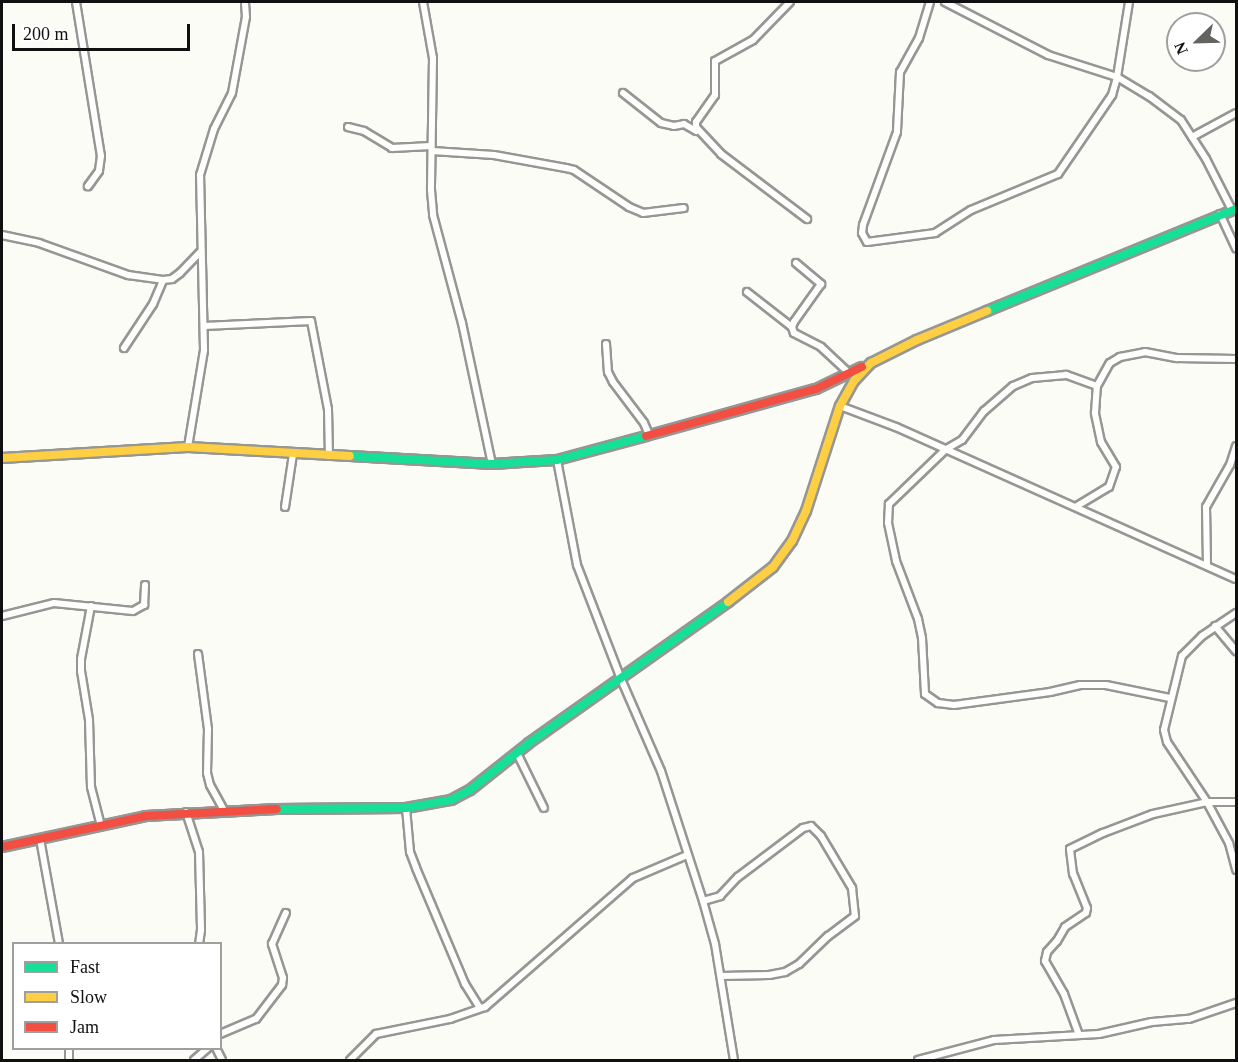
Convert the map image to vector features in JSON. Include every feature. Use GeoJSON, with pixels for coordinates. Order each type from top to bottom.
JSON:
{"type":"FeatureCollection","features":[{"type":"Feature","properties":{"kind":"main road"},"geometry":{"type":"LineString","coordinates":[[2,458],[188,447],[492,464],[557,460],[816,389],[897,348],[1234,210]]}},
{"type":"Feature","properties":{"kind":"main road"},"geometry":{"type":"LineString","coordinates":[[2,847],[146,816],[224,810],[406,808],[451,800],[471,790],[518,753],[749,587],[773,567],[792,541],[806,511],[840,406],[854,381],[871,363]]}},
{"type":"Feature","properties":{"kind":"street"},"geometry":{"type":"LineString","coordinates":[[76,2],[101,156],[99,171],[88,186]]}},
{"type":"Feature","properties":{"kind":"street"},"geometry":{"type":"LineString","coordinates":[[188,447],[204,350],[200,175],[214,129],[232,93],[246,17],[245,2]]}},
{"type":"Feature","properties":{"kind":"street"},"geometry":{"type":"LineString","coordinates":[[423,2],[433,57],[433,215],[462,323],[492,464]]}},
{"type":"Feature","properties":{"kind":"street"},"geometry":{"type":"LineString","coordinates":[[697,131],[696,122],[715,95],[715,61],[753,40],[790,2]]}},
{"type":"Feature","properties":{"kind":"street"},"geometry":{"type":"LineString","coordinates":[[930,2],[919,38],[900,72],[897,132],[863,225],[862,233],[867,242],[935,233],[971,210],[1058,174],[1081,136],[1112,95],[1129,2]]}},
{"type":"Feature","properties":{"kind":"street"},"geometry":{"type":"LineString","coordinates":[[945,2],[1048,55],[1117,77],[1181,120],[1234,210]]}},
{"type":"Feature","properties":{"kind":"street"},"geometry":{"type":"LineString","coordinates":[[623,93],[661,123],[674,126],[684,124],[697,131],[721,154],[807,219]]}},
{"type":"Feature","properties":{"kind":"street"},"geometry":{"type":"LineString","coordinates":[[1192,137],[1236,113]]}},
{"type":"Feature","properties":{"kind":"street"},"geometry":{"type":"LineString","coordinates":[[348,128],[364,131],[392,148],[494,155],[574,170],[629,207],[643,213],[684,208]]}},
{"type":"Feature","properties":{"kind":"street"},"geometry":{"type":"LineString","coordinates":[[1220,214],[1236,249]]}},
{"type":"Feature","properties":{"kind":"street"},"geometry":{"type":"LineString","coordinates":[[2,235],[39,243],[128,275],[163,280],[172,279],[180,273],[200,252]]}},
{"type":"Feature","properties":{"kind":"street"},"geometry":{"type":"LineString","coordinates":[[792,327],[820,284],[796,264]]}},
{"type":"Feature","properties":{"kind":"street"},"geometry":{"type":"LineString","coordinates":[[124,348],[153,304],[163,280]]}},
{"type":"Feature","properties":{"kind":"street"},"geometry":{"type":"LineString","coordinates":[[747,292],[792,327],[799,337],[821,347],[849,374]]}},
{"type":"Feature","properties":{"kind":"street"},"geometry":{"type":"LineString","coordinates":[[204,326],[311,321],[328,409],[329,456]]}},
{"type":"Feature","properties":{"kind":"street"},"geometry":{"type":"LineString","coordinates":[[606,344],[608,372],[650,435]]}},
{"type":"Feature","properties":{"kind":"street"},"geometry":{"type":"LineString","coordinates":[[1077,506],[1109,487],[1116,467],[1098,432],[1095,412],[1097,386],[1110,363],[1145,352],[1177,357],[1236,359]]}},
{"type":"Feature","properties":{"kind":"street"},"geometry":{"type":"LineString","coordinates":[[1097,386],[1066,375],[1032,378],[1013,386],[998,398],[962,440],[945,450],[890,504],[888,511],[896,561],[918,619],[922,638],[925,694],[929,699],[938,703],[971,704],[1080,685],[1097,685],[1129,687],[1170,698]]}},
{"type":"Feature","properties":{"kind":"street"},"geometry":{"type":"LineString","coordinates":[[840,406],[1077,506],[1236,579]]}},
{"type":"Feature","properties":{"kind":"street"},"geometry":{"type":"LineString","coordinates":[[1207,564],[1206,507],[1230,465],[1236,446]]}},
{"type":"Feature","properties":{"kind":"street"},"geometry":{"type":"LineString","coordinates":[[285,507],[293,454]]}},
{"type":"Feature","properties":{"kind":"street"},"geometry":{"type":"LineString","coordinates":[[557,460],[577,565],[621,679],[661,771],[703,901],[721,976],[732,1060]]}},
{"type":"Feature","properties":{"kind":"street"},"geometry":{"type":"LineString","coordinates":[[2,616],[54,603],[91,606],[112,611],[139,609],[144,605],[146,585]]}},
{"type":"Feature","properties":{"kind":"street"},"geometry":{"type":"LineString","coordinates":[[91,606],[81,659],[89,720],[89,773],[101,826]]}},
{"type":"Feature","properties":{"kind":"street"},"geometry":{"type":"LineString","coordinates":[[1236,613],[1215,626],[1182,656],[1164,722],[1165,737],[1207,802],[1228,843],[1236,870]]}},
{"type":"Feature","properties":{"kind":"street"},"geometry":{"type":"LineString","coordinates":[[1215,626],[1236,651]]}},
{"type":"Feature","properties":{"kind":"street"},"geometry":{"type":"LineString","coordinates":[[198,654],[208,729],[207,773],[210,785],[224,810]]}},
{"type":"Feature","properties":{"kind":"street"},"geometry":{"type":"LineString","coordinates":[[518,753],[544,808]]}},
{"type":"Feature","properties":{"kind":"street"},"geometry":{"type":"LineString","coordinates":[[1079,1035],[1064,994],[1046,961],[1047,952],[1065,927],[1086,913],[1087,908],[1073,874],[1070,849],[1103,833],[1154,814],[1207,802],[1236,802]]}},
{"type":"Feature","properties":{"kind":"street"},"geometry":{"type":"LineString","coordinates":[[406,808],[410,852],[465,984],[480,1008]]}},
{"type":"Feature","properties":{"kind":"street"},"geometry":{"type":"LineString","coordinates":[[186,812],[197,838],[199,852],[199,942]]}},
{"type":"Feature","properties":{"kind":"street"},"geometry":{"type":"LineString","coordinates":[[703,901],[720,896],[738,877],[803,828],[811,826],[821,836],[852,888],[855,916],[828,936],[799,964],[785,972],[769,975],[721,976]]}},
{"type":"Feature","properties":{"kind":"street"},"geometry":{"type":"LineString","coordinates":[[40,840],[59,942]]}},
{"type":"Feature","properties":{"kind":"street"},"geometry":{"type":"LineString","coordinates":[[350,1060],[376,1034],[450,1019],[489,1004],[538,958],[633,878],[687,855]]}},
{"type":"Feature","properties":{"kind":"street"},"geometry":{"type":"LineString","coordinates":[[222,1033],[256,1019],[282,985],[283,978],[272,944],[274,934],[286,913]]}},
{"type":"Feature","properties":{"kind":"street"},"geometry":{"type":"LineString","coordinates":[[918,1060],[935,1058],[994,1040],[1099,1034],[1152,1022],[1178,1021],[1236,1004]]}},
{"type":"Feature","properties":{"kind":"street"},"geometry":{"type":"LineString","coordinates":[[194,1060],[206,1050]]}},
{"type":"Feature","properties":{"kind":"traffic: fast"},"geometry":{"type":"LineString","coordinates":[[987,311],[1236,209]]}},
{"type":"Feature","properties":{"kind":"traffic: fast"},"geometry":{"type":"LineString","coordinates":[[350,456],[492,464],[557,460],[646,436]]}},
{"type":"Feature","properties":{"kind":"traffic: fast"},"geometry":{"type":"LineString","coordinates":[[277,809],[406,808],[451,800],[470,790],[529,743],[728,602]]}},
{"type":"Feature","properties":{"kind":"traffic: slow"},"geometry":{"type":"LineString","coordinates":[[728,602],[773,567],[792,541],[806,511],[840,406],[854,381],[871,363],[917,340],[987,311]]}},
{"type":"Feature","properties":{"kind":"traffic: slow"},"geometry":{"type":"LineString","coordinates":[[2,458],[188,447],[350,456]]}},
{"type":"Feature","properties":{"kind":"traffic: jam"},"geometry":{"type":"LineString","coordinates":[[646,436],[816,389],[862,367]]}},
{"type":"Feature","properties":{"kind":"traffic: jam"},"geometry":{"type":"LineString","coordinates":[[2,847],[146,816],[277,809]]}}]}
